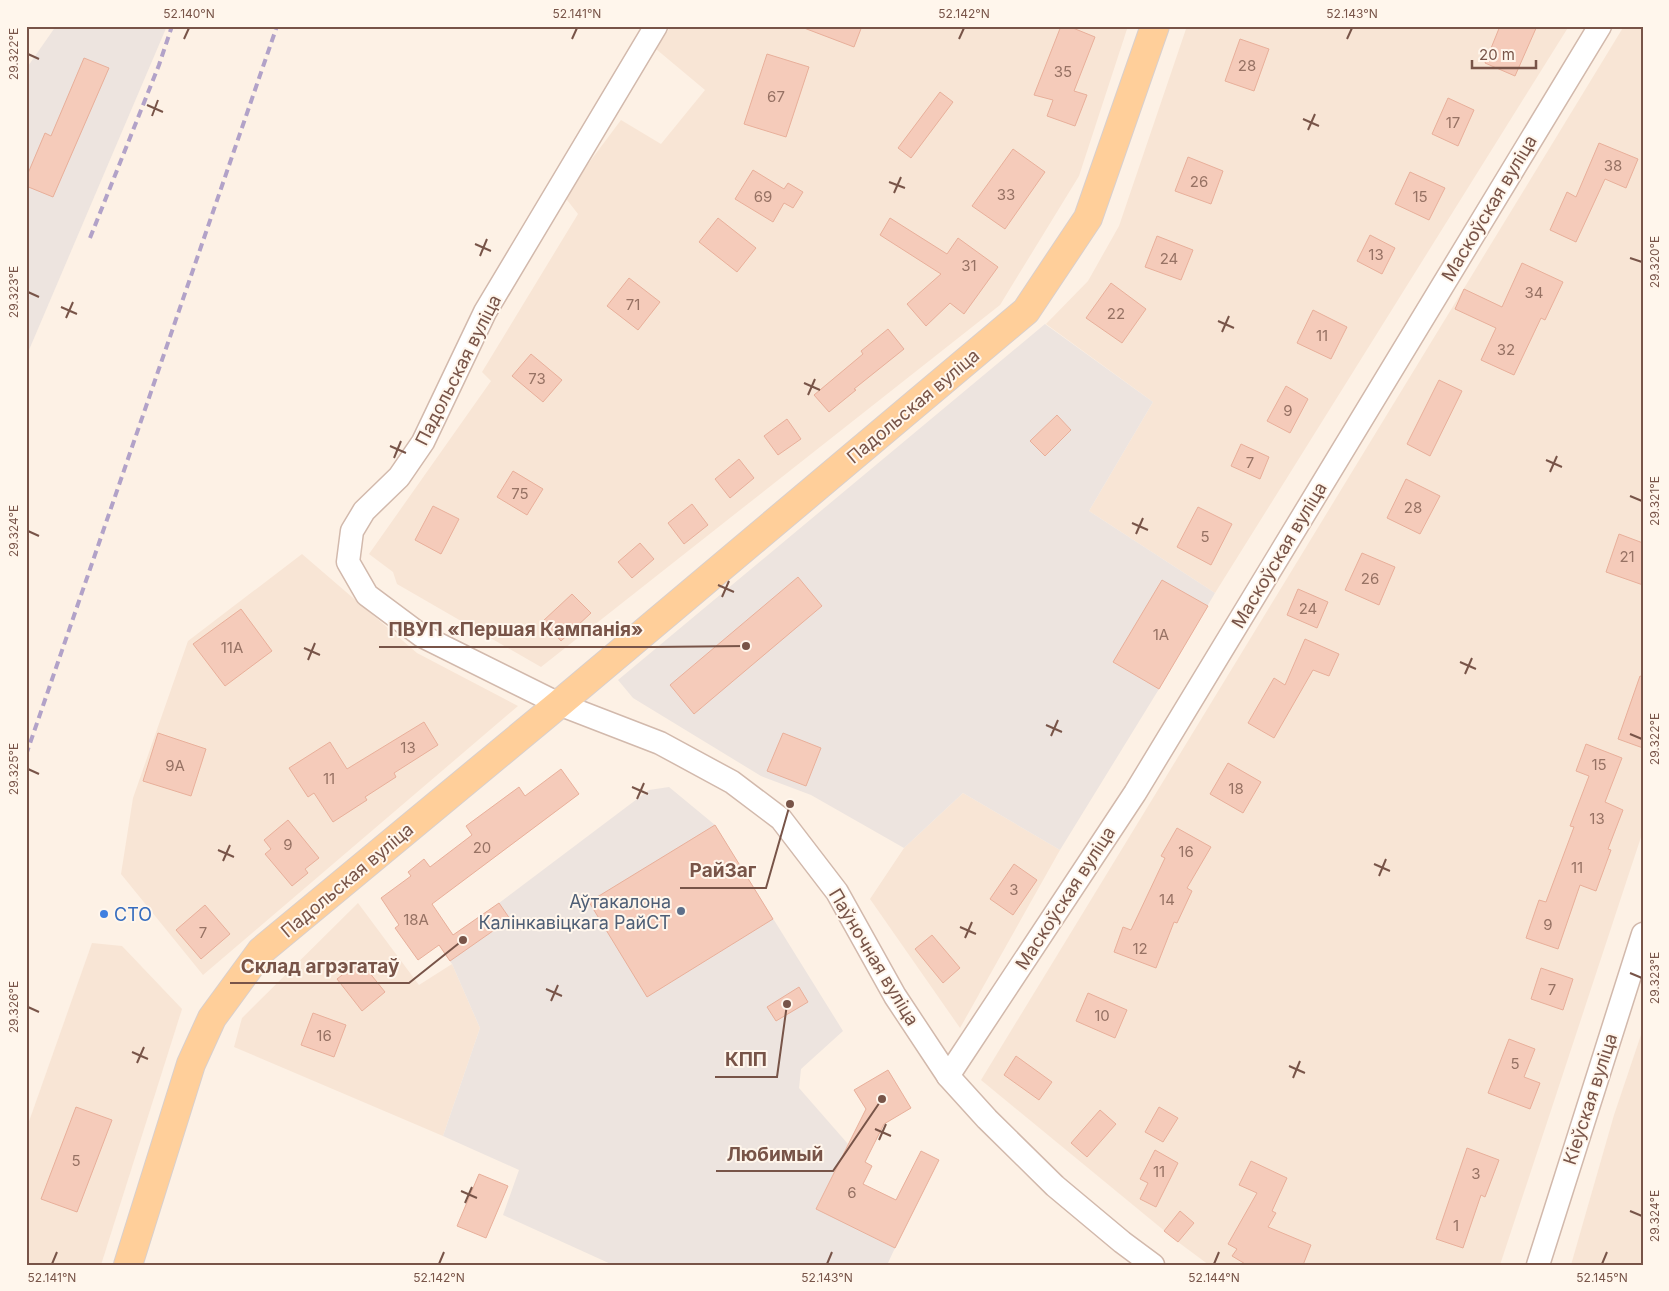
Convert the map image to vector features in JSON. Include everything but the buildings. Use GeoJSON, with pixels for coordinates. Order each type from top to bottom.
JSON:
{"type":"FeatureCollection","features":[{"type":"Feature","properties":{"kind":"main road","name":"Падольская вуліца"},"geometry":{"type":"LineString","coordinates":[[128,1265],[191,1064],[212,1018],[261,951],[559,704],[1026,311],[1088,218],[1155,26]]}},
{"type":"Feature","properties":{"kind":"street","name":"Падольская вуліца"},"geometry":{"type":"LineString","coordinates":[[559,704],[422,636],[367,595],[348,562],[352,530],[364,511],[399,477],[423,442],[485,312],[656,26]]}},
{"type":"Feature","properties":{"kind":"street","name":"Маскоўская вуліца"},"geometry":{"type":"LineString","coordinates":[[948,1076],[1135,792],[1600,26]]}},
{"type":"Feature","properties":{"kind":"street","name":"Паўночная вуліца"},"geometry":{"type":"LineString","coordinates":[[559,704],[660,743],[732,782],[781,819],[837,892],[895,996],[948,1076],[987,1119],[1056,1186],[1122,1242],[1153,1265]]}},
{"type":"Feature","properties":{"kind":"street","name":"Кіеўская вуліца"},"geometry":{"type":"LineString","coordinates":[[1538,1265],[1643,934]]}},
{"type":"Feature","properties":{"kind":"shaded area"},"geometry":{"type":"Polygon","coordinates":[[[56,26],[167,26],[26,357],[26,69],[56,26]]]}},
{"type":"Feature","properties":{"kind":"shaded area"},"geometry":{"type":"Polygon","coordinates":[[[671,26],[1128,26],[1079,176],[1000,305],[541,667],[397,584],[393,572],[369,554],[491,381],[482,372],[578,214],[564,196],[621,120],[661,144],[705,90],[656,49],[671,26]]]}},
{"type":"Feature","properties":{"kind":"shaded area"},"geometry":{"type":"Polygon","coordinates":[[[1187,26],[1569,26],[1215,593],[1089,511],[1153,402],[1046,324],[1088,281],[1119,226],[1187,26]]]}},
{"type":"Feature","properties":{"kind":"shaded area"},"geometry":{"type":"Polygon","coordinates":[[[1624,26],[1643,26],[1643,831],[1500,1265],[1209,1265],[1178,1242],[981,1080],[1624,26]]]}},
{"type":"Feature","properties":{"kind":"shaded area"},"geometry":{"type":"Polygon","coordinates":[[[1045,324],[1153,402],[1089,511],[1215,593],[1159,689],[1060,850],[963,793],[904,848],[811,795],[761,776],[633,698],[618,680],[1045,324]]]}},
{"type":"Feature","properties":{"kind":"shaded area"},"geometry":{"type":"Polygon","coordinates":[[[302,554],[417,653],[518,706],[203,975],[121,874],[133,798],[188,641],[302,554]]]}},
{"type":"Feature","properties":{"kind":"shaded area","name":"Аўтакалона Калінкавіцкага РайСТ"},"geometry":{"type":"Polygon","coordinates":[[[669,787],[715,825],[843,1031],[801,1069],[799,1088],[848,1144],[816,1209],[895,1248],[887,1265],[613,1265],[503,1215],[519,1170],[443,1136],[480,1028],[452,964],[439,945],[499,903],[649,790],[669,787]]]}},
{"type":"Feature","properties":{"kind":"shaded area"},"geometry":{"type":"Polygon","coordinates":[[[963,793],[1060,850],[960,1028],[870,899],[904,848],[963,793]]]}},
{"type":"Feature","properties":{"kind":"shaded area"},"geometry":{"type":"Polygon","coordinates":[[[358,903],[419,985],[452,964],[480,1028],[443,1136],[234,1047],[242,1018],[358,903]]]}},
{"type":"Feature","properties":{"kind":"shaded area"},"geometry":{"type":"Polygon","coordinates":[[[92,943],[122,946],[182,1009],[101,1265],[26,1265],[26,1130],[92,943]]]}},
{"type":"Feature","properties":{"kind":"shaded area"},"geometry":{"type":"Polygon","coordinates":[[[1643,1029],[1643,1265],[1571,1265],[1614,1115],[1643,1029]]]}},
{"type":"Feature","properties":{"kind":"railway"},"geometry":{"type":"LineString","coordinates":[[90,238],[159,65],[172,26]]}},
{"type":"Feature","properties":{"kind":"railway"},"geometry":{"type":"LineString","coordinates":[[26,755],[277,26]]}},
{"type":"Feature","properties":{"kind":"place","name":"ПВУП «Першая Кампанія»"},"geometry":{"type":"Point","coordinates":[746,646]}},
{"type":"Feature","properties":{"kind":"place","name":"РайЗаг"},"geometry":{"type":"Point","coordinates":[790,804]}},
{"type":"Feature","properties":{"kind":"place","name":"Аўтакалона Калінкавіцкага РайСТ"},"geometry":{"type":"Point","coordinates":[681,911]}},
{"type":"Feature","properties":{"kind":"place","name":"СТО"},"geometry":{"type":"Point","coordinates":[104,914]}},
{"type":"Feature","properties":{"kind":"place","name":"Склад агрэгатаў"},"geometry":{"type":"Point","coordinates":[463,940]}},
{"type":"Feature","properties":{"kind":"place","name":"КПП"},"geometry":{"type":"Point","coordinates":[787,1004]}},
{"type":"Feature","properties":{"kind":"place","name":"Любимый"},"geometry":{"type":"Point","coordinates":[882,1099]}}]}
